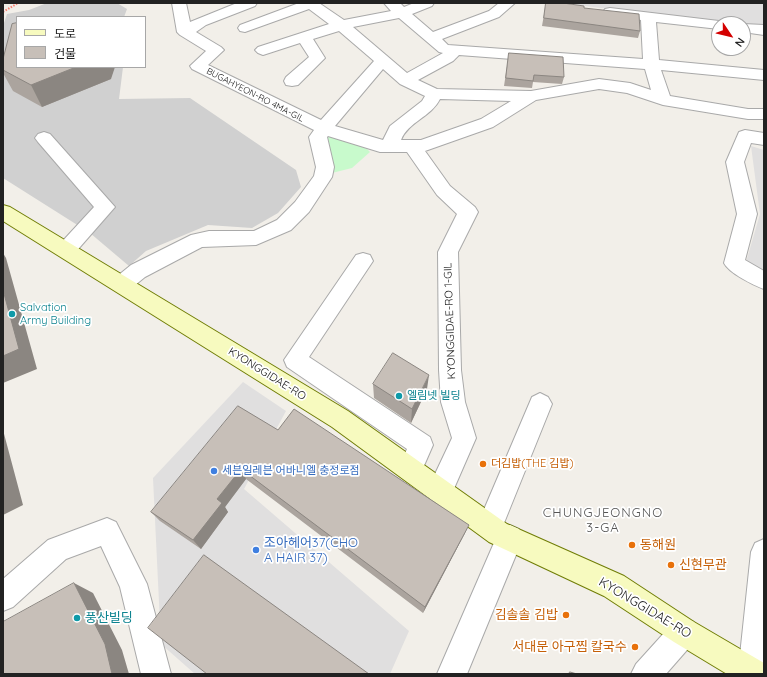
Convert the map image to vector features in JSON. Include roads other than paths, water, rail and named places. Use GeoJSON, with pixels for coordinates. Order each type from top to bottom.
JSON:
{"type":"FeatureCollection","features":[{"type":"Feature","properties":{"kind":"main road","name":"KYONGGIDAE-RO"},"geometry":{"type":"LineString","coordinates":[[3,212],[340,419],[500,532],[614,586],[684,632],[754,673]]}},
{"type":"Feature","properties":{"kind":"street"},"geometry":{"type":"LineString","coordinates":[[179,3],[185,32],[200,22],[250,3]]}},
{"type":"Feature","properties":{"kind":"street"},"geometry":{"type":"LineString","coordinates":[[263,50],[303,36],[396,8],[427,3]]}},
{"type":"Feature","properties":{"kind":"street"},"geometry":{"type":"LineString","coordinates":[[431,38],[494,14],[508,3]]}},
{"type":"Feature","properties":{"kind":"street"},"geometry":{"type":"LineString","coordinates":[[245,28],[309,4],[341,25],[406,80],[434,94],[531,96],[598,84],[630,88],[663,100],[748,114],[764,114]]}},
{"type":"Feature","properties":{"kind":"street"},"geometry":{"type":"LineString","coordinates":[[396,8],[444,49],[454,51],[651,64],[764,75]]}},
{"type":"Feature","properties":{"kind":"street"},"geometry":{"type":"LineString","coordinates":[[594,10],[711,25]]}},
{"type":"Feature","properties":{"kind":"street"},"geometry":{"type":"LineString","coordinates":[[648,18],[651,64],[663,100]]}},
{"type":"Feature","properties":{"kind":"street"},"geometry":{"type":"LineString","coordinates":[[751,29],[764,30]]}},
{"type":"Feature","properties":{"kind":"street","name":"BUGAHYEON-RO 4MA-GIL"},"geometry":{"type":"LineString","coordinates":[[185,32],[216,50],[198,66],[323,128],[380,146],[422,146],[487,124],[531,96]]}},
{"type":"Feature","properties":{"kind":"street"},"geometry":{"type":"LineString","coordinates":[[292,81],[317,58],[303,36]]}},
{"type":"Feature","properties":{"kind":"street"},"geometry":{"type":"LineString","coordinates":[[406,80],[446,58],[454,51]]}},
{"type":"Feature","properties":{"kind":"street"},"geometry":{"type":"LineString","coordinates":[[122,284],[138,271],[198,240],[210,238],[256,238],[284,225],[302,207],[323,177],[325,167],[318,137],[323,128],[382,60]]}},
{"type":"Feature","properties":{"kind":"street"},"geometry":{"type":"LineString","coordinates":[[390,146],[396,130],[429,104],[434,94]]}},
{"type":"Feature","properties":{"kind":"street"},"geometry":{"type":"LineString","coordinates":[[764,139],[746,136],[735,162],[748,214],[734,263],[764,281]]}},
{"type":"Feature","properties":{"kind":"street"},"geometry":{"type":"LineString","coordinates":[[44,138],[104,207],[66,250]]}},
{"type":"Feature","properties":{"kind":"street","name":"KYONGGIDAE-RO 1-GIL"},"geometry":{"type":"LineString","coordinates":[[412,146],[437,183],[453,202],[468,212],[448,252],[450,370],[453,402],[464,438],[440,491]]}},
{"type":"Feature","properties":{"kind":"street"},"geometry":{"type":"LineString","coordinates":[[363,261],[294,360],[421,445],[410,469]]}},
{"type":"Feature","properties":{"kind":"street"},"geometry":{"type":"LineString","coordinates":[[452,674],[500,532],[540,404]]}},
{"type":"Feature","properties":{"kind":"street"},"geometry":{"type":"LineString","coordinates":[[3,597],[57,549],[107,531],[133,584],[156,674]]}},
{"type":"Feature","properties":{"kind":"street"},"geometry":{"type":"LineString","coordinates":[[754,673],[764,552]]}},
{"type":"Feature","properties":{"kind":"street"},"geometry":{"type":"LineString","coordinates":[[646,674],[684,632]]}},
{"type":"Feature","properties":{"kind":"place","name":"Salvation Army Building"},"geometry":{"type":"Point","coordinates":[12,314]}},
{"type":"Feature","properties":{"kind":"place","name":"엘림넷 빌딩"},"geometry":{"type":"Point","coordinates":[399,396]}},
{"type":"Feature","properties":{"kind":"place","name":"더김밥(THE 김밥)"},"geometry":{"type":"Point","coordinates":[483,464]}},
{"type":"Feature","properties":{"kind":"place","name":"세븐일레븐 어바니엘 충정로점"},"geometry":{"type":"Point","coordinates":[214,471]}},
{"type":"Feature","properties":{"kind":"place","name":"동해원"},"geometry":{"type":"Point","coordinates":[632,545]}},
{"type":"Feature","properties":{"kind":"place","name":"조아헤어37(CHO A HAIR 37)"},"geometry":{"type":"Point","coordinates":[256,550]}},
{"type":"Feature","properties":{"kind":"place","name":"신현무관"},"geometry":{"type":"Point","coordinates":[671,565]}},
{"type":"Feature","properties":{"kind":"place","name":"김솔솔 김밥"},"geometry":{"type":"Point","coordinates":[566,615]}},
{"type":"Feature","properties":{"kind":"place","name":"풍산빌딩"},"geometry":{"type":"Point","coordinates":[77,618]}},
{"type":"Feature","properties":{"kind":"place","name":"서대문 아구찜 칼국수"},"geometry":{"type":"Point","coordinates":[635,647]}},
{"type":"Feature","properties":{"kind":"district","name":"CHUNGJEONGNO 3-GA"},"geometry":{"type":"Point","coordinates":[603,520]}}]}
